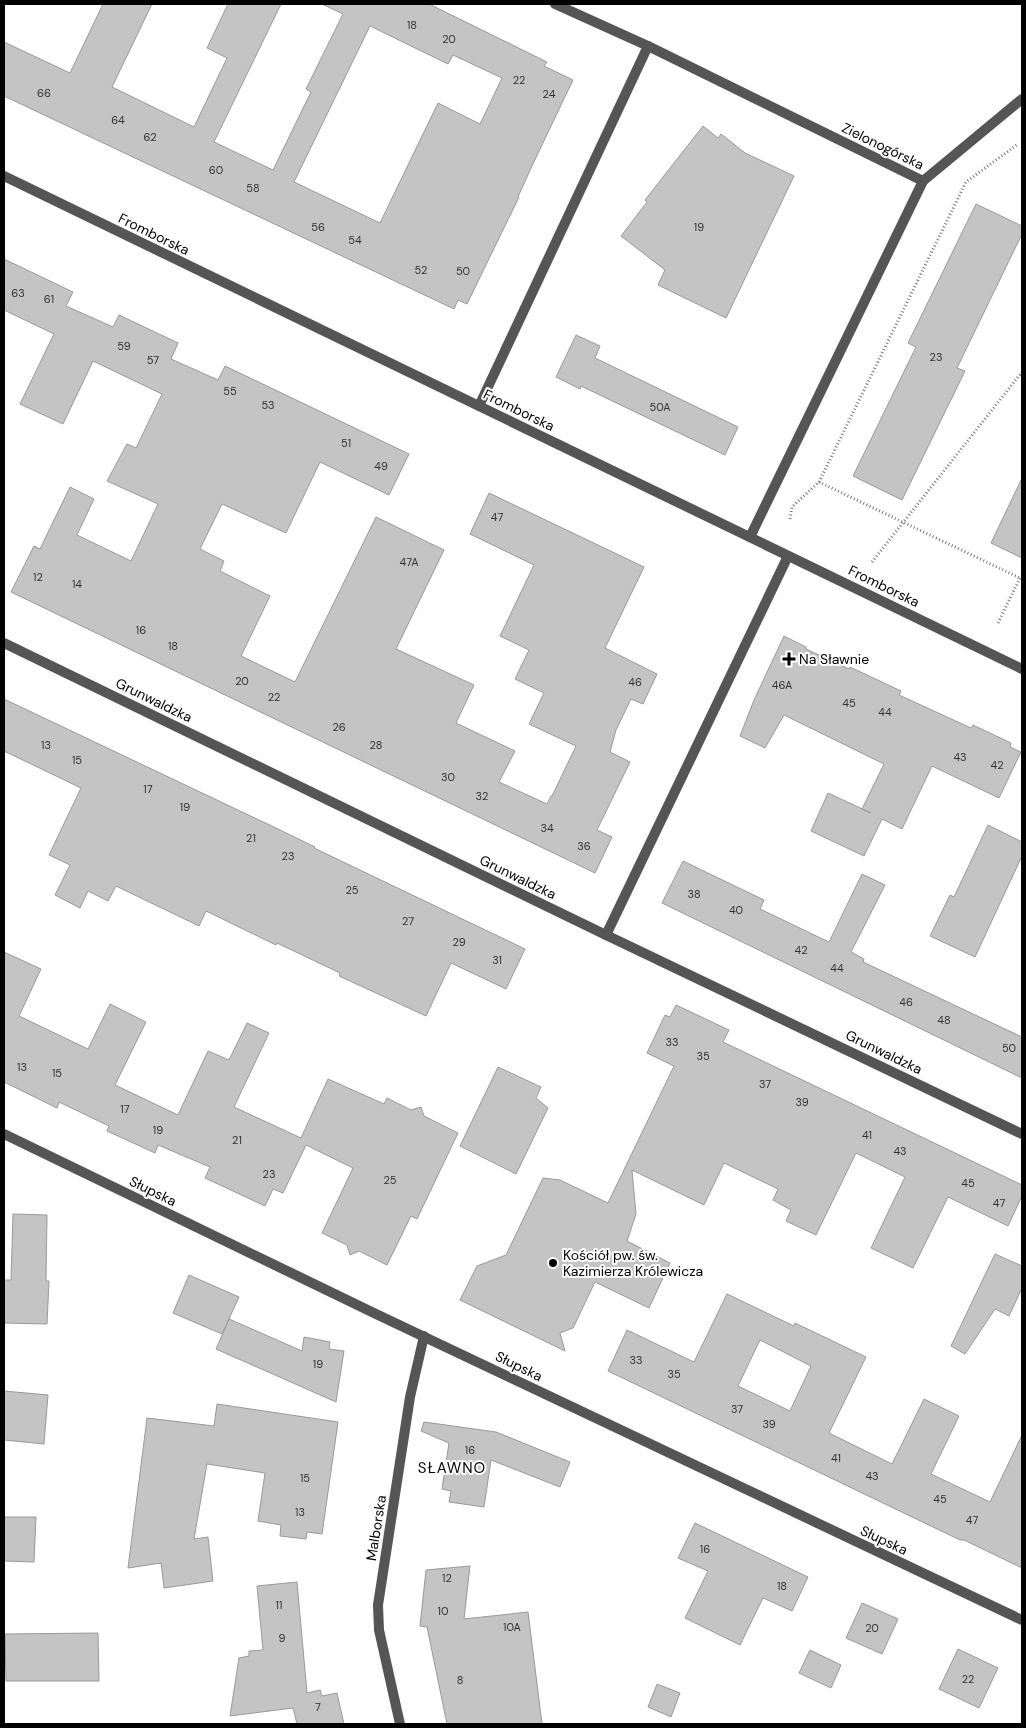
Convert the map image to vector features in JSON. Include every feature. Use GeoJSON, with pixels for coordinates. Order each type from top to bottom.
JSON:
{"type":"FeatureCollection","features":[{"type":"Feature","properties":{"kind":"street","name":"Zielonogórska"},"geometry":{"type":"LineString","coordinates":[[555,4],[648,46],[923,181],[750,537]]}},
{"type":"Feature","properties":{"kind":"street"},"geometry":{"type":"LineString","coordinates":[[479,406],[648,46]]}},
{"type":"Feature","properties":{"kind":"street"},"geometry":{"type":"LineString","coordinates":[[923,181],[1022,99]]}},
{"type":"Feature","properties":{"kind":"street","name":"Fromborska"},"geometry":{"type":"LineString","coordinates":[[4,176],[1022,669]]}},
{"type":"Feature","properties":{"kind":"street"},"geometry":{"type":"LineString","coordinates":[[606,935],[788,556]]}},
{"type":"Feature","properties":{"kind":"street","name":"Grunwaldzka"},"geometry":{"type":"LineString","coordinates":[[4,642],[606,935],[1022,1134]]}},
{"type":"Feature","properties":{"kind":"street","name":"Słupska"},"geometry":{"type":"LineString","coordinates":[[4,1134],[376,1314],[1022,1620]]}},
{"type":"Feature","properties":{"kind":"street","name":"Malborska"},"geometry":{"type":"LineString","coordinates":[[400,1724],[379,1630],[378,1605],[410,1397],[424,1336]]}},
{"type":"Feature","properties":{"kind":"path"},"geometry":{"type":"LineString","coordinates":[[790,519],[792,507],[819,482],[966,182],[1018,144]]}},
{"type":"Feature","properties":{"kind":"path"},"geometry":{"type":"LineString","coordinates":[[872,562],[1022,372]]}},
{"type":"Feature","properties":{"kind":"path"},"geometry":{"type":"LineString","coordinates":[[819,482],[1021,578],[998,623]]}},
{"type":"Feature","properties":{"kind":"building"},"geometry":{"type":"Polygon","coordinates":[[[103,4],[152,4],[112,87],[194,127],[227,58],[207,48],[228,4],[281,4],[214,142],[273,170],[311,92],[306,89],[343,14],[322,4],[429,4],[547,62],[544,66],[573,80],[467,304],[458,300],[454,309],[4,96],[4,42],[70,73],[103,4]],[[370,26],[294,182],[380,223],[438,103],[480,124],[502,78],[453,55],[448,64],[370,26]]]}},
{"type":"Feature","properties":{"kind":"building"},"geometry":{"type":"Polygon","coordinates":[[[703,126],[718,138],[721,134],[745,153],[794,176],[726,318],[658,285],[665,270],[621,236],[647,202],[645,200],[703,126]]]}},
{"type":"Feature","properties":{"kind":"building"},"geometry":{"type":"Polygon","coordinates":[[[976,204],[1022,226],[1022,234],[957,368],[965,371],[902,500],[853,476],[916,347],[908,343],[976,204]]]}},
{"type":"Feature","properties":{"kind":"building"},"geometry":{"type":"Polygon","coordinates":[[[4,259],[73,292],[66,306],[113,327],[119,315],[178,343],[171,359],[218,380],[225,366],[409,454],[389,495],[320,462],[286,533],[222,504],[200,549],[224,561],[220,571],[270,596],[241,656],[295,682],[376,517],[444,550],[396,649],[474,685],[456,723],[515,751],[499,782],[547,804],[576,746],[529,724],[544,693],[515,679],[529,650],[500,636],[534,565],[470,534],[489,493],[644,567],[605,648],[657,674],[643,704],[631,699],[616,730],[610,752],[630,762],[597,830],[612,837],[595,873],[11,592],[34,546],[40,549],[70,487],[94,499],[77,535],[131,561],[158,504],[107,481],[127,444],[136,448],[162,394],[93,361],[63,424],[20,404],[54,334],[4,310],[4,259]]]}},
{"type":"Feature","properties":{"kind":"building"},"geometry":{"type":"Polygon","coordinates":[[[576,335],[600,346],[595,358],[738,427],[725,455],[581,386],[580,389],[556,377],[576,335]]]}},
{"type":"Feature","properties":{"kind":"building"},"geometry":{"type":"Polygon","coordinates":[[[1022,478],[1022,558],[991,543],[1022,478]]]}},
{"type":"Feature","properties":{"kind":"building"},"geometry":{"type":"Polygon","coordinates":[[[784,636],[806,647],[806,649],[901,691],[899,695],[971,728],[973,725],[1011,743],[1010,747],[1021,752],[999,798],[932,766],[902,829],[882,819],[864,856],[811,831],[828,793],[862,809],[884,764],[784,715],[765,748],[740,736],[754,700],[784,636]]]}},
{"type":"Feature","properties":{"kind":"building"},"geometry":{"type":"Polygon","coordinates":[[[4,699],[525,949],[506,989],[451,963],[426,1016],[339,976],[340,973],[206,911],[199,926],[116,886],[108,901],[88,891],[80,908],[55,895],[70,865],[49,855],[81,788],[4,751],[4,699]]]}},
{"type":"Feature","properties":{"kind":"building"},"geometry":{"type":"Polygon","coordinates":[[[988,825],[1022,842],[1022,856],[975,957],[930,936],[950,895],[954,897],[988,825]]]}},
{"type":"Feature","properties":{"kind":"building"},"geometry":{"type":"Polygon","coordinates":[[[683,861],[764,900],[760,909],[829,942],[862,874],[885,885],[851,952],[864,959],[863,962],[1022,1037],[1022,1078],[662,903],[683,861]]]}},
{"type":"Feature","properties":{"kind":"building"},"geometry":{"type":"Polygon","coordinates":[[[4,952],[41,969],[19,1016],[88,1049],[110,1004],[146,1022],[115,1085],[178,1115],[208,1051],[229,1060],[247,1023],[269,1033],[234,1107],[301,1138],[328,1079],[384,1104],[387,1098],[411,1110],[421,1107],[424,1116],[458,1133],[417,1219],[411,1216],[387,1265],[359,1251],[350,1255],[347,1245],[322,1233],[353,1168],[306,1145],[283,1193],[273,1189],[265,1206],[205,1178],[210,1167],[158,1145],[155,1153],[107,1131],[109,1126],[59,1102],[57,1108],[4,1082],[4,952]]]}},
{"type":"Feature","properties":{"kind":"building"},"geometry":{"type":"Polygon","coordinates":[[[676,1005],[729,1030],[723,1042],[1022,1185],[1022,1196],[1008,1226],[948,1197],[913,1268],[871,1248],[905,1177],[856,1153],[816,1235],[786,1221],[791,1210],[773,1200],[778,1189],[724,1163],[704,1205],[632,1170],[636,1214],[627,1241],[670,1263],[649,1308],[595,1282],[573,1328],[560,1333],[565,1351],[460,1300],[477,1266],[506,1255],[543,1178],[560,1180],[608,1203],[674,1066],[647,1053],[665,1015],[670,1017],[676,1005]]]}},
{"type":"Feature","properties":{"kind":"building"},"geometry":{"type":"Polygon","coordinates":[[[498,1067],[541,1087],[536,1098],[548,1108],[516,1174],[460,1146],[498,1067]]]}},
{"type":"Feature","properties":{"kind":"building"},"geometry":{"type":"Polygon","coordinates":[[[13,1214],[47,1215],[46,1281],[49,1281],[47,1324],[4,1323],[4,1280],[11,1280],[13,1214]]]}},
{"type":"Feature","properties":{"kind":"building"},"geometry":{"type":"Polygon","coordinates":[[[995,1254],[1022,1266],[1022,1288],[1009,1316],[995,1309],[965,1354],[951,1346],[995,1254]]]}},
{"type":"Feature","properties":{"kind":"building"},"geometry":{"type":"Polygon","coordinates":[[[189,1275],[239,1297],[222,1334],[173,1313],[189,1275]]]}},
{"type":"Feature","properties":{"kind":"building"},"geometry":{"type":"Polygon","coordinates":[[[727,1294],[794,1326],[795,1323],[866,1357],[829,1433],[892,1464],[924,1399],[959,1416],[931,1474],[990,1502],[1022,1435],[1022,1568],[608,1371],[627,1330],[694,1362],[727,1294]],[[760,1340],[738,1386],[790,1411],[811,1366],[760,1340]]]}},
{"type":"Feature","properties":{"kind":"building"},"geometry":{"type":"Polygon","coordinates":[[[229,1319],[302,1351],[304,1337],[330,1342],[329,1349],[344,1351],[336,1402],[216,1349],[229,1319]]]}},
{"type":"Feature","properties":{"kind":"building"},"geometry":{"type":"Polygon","coordinates":[[[4,1391],[48,1395],[44,1444],[4,1440],[4,1391]]]}},
{"type":"Feature","properties":{"kind":"building"},"geometry":{"type":"Polygon","coordinates":[[[217,1404],[338,1422],[322,1534],[307,1532],[306,1539],[280,1536],[281,1525],[258,1521],[265,1473],[207,1464],[194,1539],[208,1537],[213,1581],[164,1588],[161,1563],[128,1568],[147,1418],[214,1426],[217,1404]]]}},
{"type":"Feature","properties":{"kind":"building"},"geometry":{"type":"Polygon","coordinates":[[[424,1422],[496,1432],[570,1462],[560,1487],[491,1460],[484,1507],[449,1502],[451,1491],[442,1489],[449,1443],[421,1431],[424,1422]]]}},
{"type":"Feature","properties":{"kind":"building"},"geometry":{"type":"Polygon","coordinates":[[[4,1517],[36,1517],[34,1562],[4,1561],[4,1517]]]}},
{"type":"Feature","properties":{"kind":"building"},"geometry":{"type":"Polygon","coordinates":[[[695,1523],[808,1577],[792,1611],[763,1598],[740,1645],[685,1618],[708,1571],[678,1558],[695,1523]]]}},
{"type":"Feature","properties":{"kind":"building"},"geometry":{"type":"Polygon","coordinates":[[[470,1566],[464,1619],[528,1612],[542,1724],[447,1724],[427,1627],[420,1626],[426,1570],[470,1566]]]}},
{"type":"Feature","properties":{"kind":"building"},"geometry":{"type":"Polygon","coordinates":[[[297,1582],[307,1693],[320,1690],[322,1696],[337,1693],[344,1724],[297,1724],[293,1708],[230,1716],[239,1658],[249,1656],[249,1651],[263,1650],[257,1586],[297,1582]]]}},
{"type":"Feature","properties":{"kind":"building"},"geometry":{"type":"Polygon","coordinates":[[[862,1603],[898,1619],[882,1654],[846,1638],[862,1603]]]}},
{"type":"Feature","properties":{"kind":"building"},"geometry":{"type":"Polygon","coordinates":[[[98,1633],[99,1681],[6,1681],[5,1634],[98,1633]]]}},
{"type":"Feature","properties":{"kind":"building"},"geometry":{"type":"Polygon","coordinates":[[[958,1649],[998,1668],[979,1708],[939,1689],[958,1649]]]}},
{"type":"Feature","properties":{"kind":"building"},"geometry":{"type":"Polygon","coordinates":[[[810,1650],[841,1665],[831,1688],[799,1673],[810,1650]]]}},
{"type":"Feature","properties":{"kind":"building"},"geometry":{"type":"Polygon","coordinates":[[[657,1684],[680,1693],[671,1717],[648,1707],[657,1684]]]}},
{"type":"Feature","properties":{"kind":"place","name":"Na Sławnie"},"geometry":{"type":"Point","coordinates":[789,659]}},
{"type":"Feature","properties":{"kind":"place","name":"Kościół pw. św. Kazimierza Królewicza"},"geometry":{"type":"Point","coordinates":[553,1263]}},
{"type":"Feature","properties":{"kind":"district","name":"SŁAWNO"},"geometry":{"type":"Point","coordinates":[452,1468]}}]}
